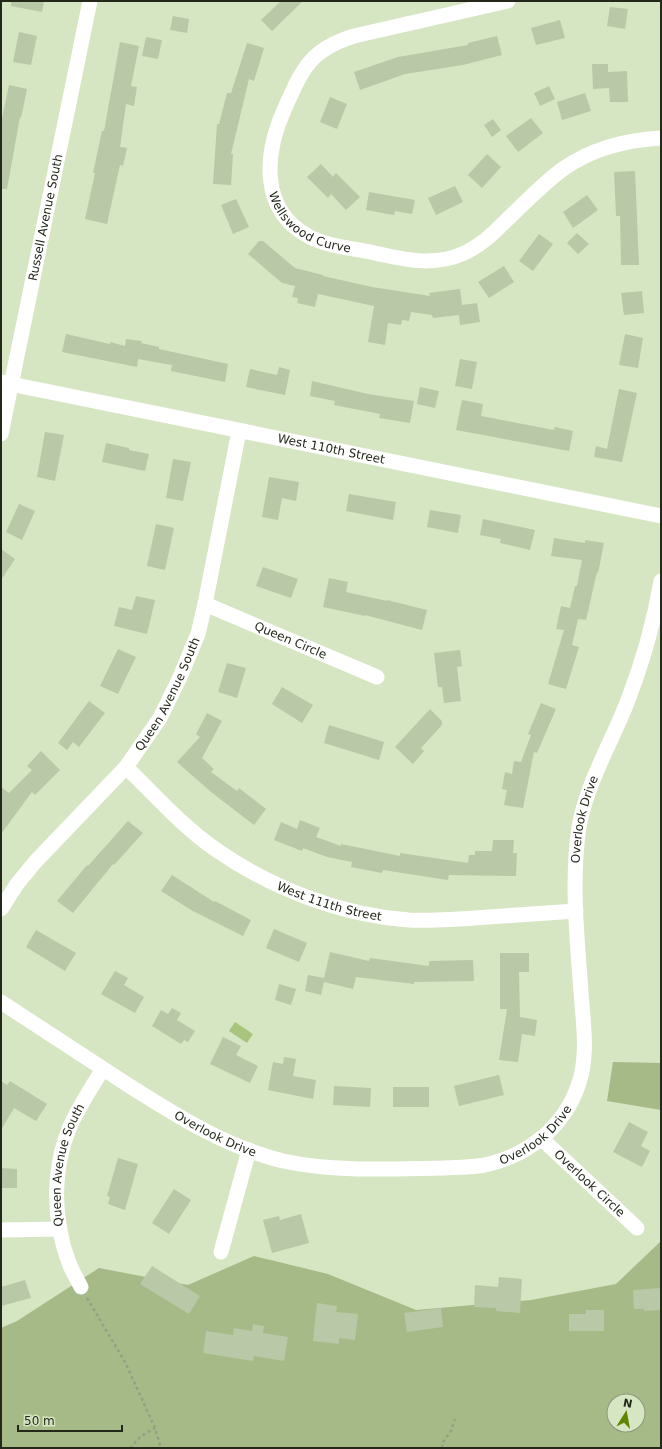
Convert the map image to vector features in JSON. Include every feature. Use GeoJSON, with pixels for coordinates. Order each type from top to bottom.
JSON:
{"type":"FeatureCollection","features":[{"type":"Feature","properties":{"kind":"street","name":"Russell Avenue South"},"geometry":{"type":"LineString","coordinates":[[1,434],[6,383],[90,1]]}},
{"type":"Feature","properties":{"kind":"street","name":"Wellswood Curve"},"geometry":{"type":"LineString","coordinates":[[508,1],[336,41],[321,51],[308,63],[298,78],[282,115],[271,154],[269,173],[272,192],[280,210],[293,225],[308,236],[326,242],[401,259],[421,261],[442,260],[460,255],[479,246],[564,168],[591,153],[621,144],[661,138]]}},
{"type":"Feature","properties":{"kind":"street","name":"West 110th Street"},"geometry":{"type":"LineString","coordinates":[[6,383],[661,516]]}},
{"type":"Feature","properties":{"kind":"street","name":"Queen Avenue South"},"geometry":{"type":"LineString","coordinates":[[1,909],[36,861],[126,767],[160,718],[180,677],[198,634],[238,431]]}},
{"type":"Feature","properties":{"kind":"street","name":"Overlook Drive"},"geometry":{"type":"LineString","coordinates":[[1,1002],[169,1111],[213,1135],[249,1150],[283,1161],[328,1168],[372,1170],[487,1165],[511,1157],[542,1139],[552,1129],[568,1108],[579,1084],[584,1059],[584,1033],[576,911],[575,867],[580,824],[592,783],[628,702],[642,660],[655,616],[661,581]]}},
{"type":"Feature","properties":{"kind":"street","name":"Queen Circle"},"geometry":{"type":"LineString","coordinates":[[205,604],[377,676]]}},
{"type":"Feature","properties":{"kind":"street","name":"West 111th Street"},"geometry":{"type":"LineString","coordinates":[[126,767],[182,822],[215,849],[252,872],[272,882],[333,906],[370,915],[409,920],[449,920],[576,911]]}},
{"type":"Feature","properties":{"kind":"street","name":"Queen Avenue South"},"geometry":{"type":"LineString","coordinates":[[81,1287],[69,1263],[60,1229],[57,1213],[57,1182],[62,1152],[72,1123],[103,1069]]}},
{"type":"Feature","properties":{"kind":"street","name":"Overlook Circle"},"geometry":{"type":"LineString","coordinates":[[542,1139],[637,1228]]}},
{"type":"Feature","properties":{"kind":"street"},"geometry":{"type":"LineString","coordinates":[[221,1252],[249,1150]]}},
{"type":"Feature","properties":{"kind":"street"},"geometry":{"type":"LineString","coordinates":[[1,1230],[60,1229]]}},
{"type":"Feature","properties":{"kind":"path"},"geometry":{"type":"LineString","coordinates":[[81,1287],[125,1362],[155,1428],[161,1448]]}},
{"type":"Feature","properties":{"kind":"path"},"geometry":{"type":"LineString","coordinates":[[442,1448],[443,1442],[451,1431],[455,1419]]}},
{"type":"Feature","properties":{"kind":"path"},"geometry":{"type":"LineString","coordinates":[[130,1448],[140,1437],[155,1428]]}},
{"type":"Feature","properties":{"kind":"shaded area"},"geometry":{"type":"Polygon","coordinates":[[[235,1022],[253,1034],[247,1043],[229,1031],[235,1022]]]}},
{"type":"Feature","properties":{"kind":"shaded area"},"geometry":{"type":"Polygon","coordinates":[[[613,1062],[661,1063],[661,1110],[607,1101],[613,1062]]]}},
{"type":"Feature","properties":{"kind":"shaded area"},"geometry":{"type":"Polygon","coordinates":[[[661,1241],[661,1448],[1,1448],[1,1328],[17,1321],[99,1268],[188,1285],[254,1256],[328,1274],[416,1310],[531,1300],[616,1284],[661,1241]]]}},
{"type":"Feature","properties":{"kind":"building"},"geometry":{"type":"Polygon","coordinates":[[[11,1],[44,1],[42,12],[11,6],[11,1]]]}},
{"type":"Feature","properties":{"kind":"building"},"geometry":{"type":"Polygon","coordinates":[[[281,1],[303,1],[272,31],[261,20],[281,1]]]}},
{"type":"Feature","properties":{"kind":"building"},"geometry":{"type":"Polygon","coordinates":[[[610,7],[628,9],[625,29],[607,26],[610,7]]]}},
{"type":"Feature","properties":{"kind":"building"},"geometry":{"type":"Polygon","coordinates":[[[173,16],[189,19],[187,33],[170,30],[173,16]]]}},
{"type":"Feature","properties":{"kind":"building"},"geometry":{"type":"Polygon","coordinates":[[[560,20],[565,38],[536,45],[531,28],[560,20]]]}},
{"type":"Feature","properties":{"kind":"building"},"geometry":{"type":"Polygon","coordinates":[[[19,32],[37,36],[31,65],[13,62],[19,32]]]}},
{"type":"Feature","properties":{"kind":"building"},"geometry":{"type":"Polygon","coordinates":[[[497,36],[502,55],[463,65],[405,74],[360,90],[354,72],[398,57],[468,45],[468,43],[497,36]]]}},
{"type":"Feature","properties":{"kind":"building"},"geometry":{"type":"Polygon","coordinates":[[[146,37],[162,40],[158,59],[142,56],[146,37]]]}},
{"type":"Feature","properties":{"kind":"building"},"geometry":{"type":"Polygon","coordinates":[[[120,42],[139,46],[131,86],[137,87],[134,106],[126,104],[120,147],[127,148],[123,166],[120,165],[107,224],[85,219],[102,131],[104,131],[120,42]]]}},
{"type":"Feature","properties":{"kind":"building"},"geometry":{"type":"Polygon","coordinates":[[[247,43],[264,48],[254,81],[249,79],[231,154],[233,154],[231,185],[213,184],[217,124],[219,124],[227,93],[231,93],[247,43]]]}},
{"type":"Feature","properties":{"kind":"building"},"geometry":{"type":"Polygon","coordinates":[[[592,64],[608,64],[608,72],[627,71],[628,102],[610,102],[609,88],[593,89],[592,64]]]}},
{"type":"Feature","properties":{"kind":"building"},"geometry":{"type":"Polygon","coordinates":[[[9,85],[27,89],[21,118],[20,117],[7,189],[1,189],[1,123],[9,85]]]}},
{"type":"Feature","properties":{"kind":"building"},"geometry":{"type":"Polygon","coordinates":[[[549,86],[555,99],[540,106],[534,93],[549,86]]]}},
{"type":"Feature","properties":{"kind":"building"},"geometry":{"type":"Polygon","coordinates":[[[585,93],[591,111],[562,120],[557,102],[585,93]]]}},
{"type":"Feature","properties":{"kind":"building"},"geometry":{"type":"Polygon","coordinates":[[[330,97],[347,104],[337,129],[320,122],[330,97]]]}},
{"type":"Feature","properties":{"kind":"building"},"geometry":{"type":"Polygon","coordinates":[[[531,118],[543,133],[518,152],[506,136],[531,118]]]}},
{"type":"Feature","properties":{"kind":"building"},"geometry":{"type":"Polygon","coordinates":[[[493,119],[501,130],[492,137],[484,125],[493,119]]]}},
{"type":"Feature","properties":{"kind":"building"},"geometry":{"type":"Polygon","coordinates":[[[487,154],[501,167],[482,188],[468,175],[487,154]]]}},
{"type":"Feature","properties":{"kind":"building"},"geometry":{"type":"Polygon","coordinates":[[[321,164],[333,177],[336,173],[360,197],[346,210],[331,194],[328,198],[307,177],[321,164]]]}},
{"type":"Feature","properties":{"kind":"building"},"geometry":{"type":"Polygon","coordinates":[[[635,171],[639,265],[621,265],[620,216],[616,216],[614,172],[635,171]]]}},
{"type":"Feature","properties":{"kind":"building"},"geometry":{"type":"Polygon","coordinates":[[[455,186],[463,202],[436,215],[428,198],[455,186]]]}},
{"type":"Feature","properties":{"kind":"building"},"geometry":{"type":"Polygon","coordinates":[[[369,192],[415,200],[412,214],[395,211],[394,215],[366,210],[369,192]]]}},
{"type":"Feature","properties":{"kind":"building"},"geometry":{"type":"Polygon","coordinates":[[[587,195],[598,210],[573,228],[563,212],[587,195]]]}},
{"type":"Feature","properties":{"kind":"building"},"geometry":{"type":"Polygon","coordinates":[[[236,199],[249,227],[233,234],[221,205],[236,199]]]}},
{"type":"Feature","properties":{"kind":"building"},"geometry":{"type":"Polygon","coordinates":[[[577,233],[589,244],[578,254],[567,243],[577,233]]]}},
{"type":"Feature","properties":{"kind":"building"},"geometry":{"type":"Polygon","coordinates":[[[539,234],[553,244],[533,271],[519,261],[539,234]]]}},
{"type":"Feature","properties":{"kind":"building"},"geometry":{"type":"Polygon","coordinates":[[[259,241],[263,241],[295,268],[323,276],[372,287],[430,296],[429,293],[460,289],[462,305],[477,303],[480,322],[460,325],[459,315],[433,318],[432,315],[411,312],[409,321],[402,320],[401,325],[388,323],[385,345],[368,342],[374,306],[318,294],[315,307],[297,303],[298,298],[292,297],[295,286],[282,283],[248,254],[259,241]]]}},
{"type":"Feature","properties":{"kind":"building"},"geometry":{"type":"Polygon","coordinates":[[[504,266],[514,282],[489,298],[478,282],[504,266]]]}},
{"type":"Feature","properties":{"kind":"building"},"geometry":{"type":"Polygon","coordinates":[[[642,291],[644,313],[624,315],[621,293],[642,291]]]}},
{"type":"Feature","properties":{"kind":"building"},"geometry":{"type":"Polygon","coordinates":[[[66,334],[125,346],[126,339],[142,341],[141,343],[159,347],[159,349],[228,364],[225,382],[171,371],[172,365],[138,359],[137,367],[62,352],[66,334]]]}},
{"type":"Feature","properties":{"kind":"building"},"geometry":{"type":"Polygon","coordinates":[[[625,334],[643,338],[638,368],[619,365],[625,334]]]}},
{"type":"Feature","properties":{"kind":"building"},"geometry":{"type":"Polygon","coordinates":[[[460,359],[477,362],[472,389],[455,386],[460,359]]]}},
{"type":"Feature","properties":{"kind":"building"},"geometry":{"type":"Polygon","coordinates":[[[279,367],[290,370],[285,395],[246,387],[250,369],[277,375],[279,367]]]}},
{"type":"Feature","properties":{"kind":"building"},"geometry":{"type":"Polygon","coordinates":[[[312,381],[368,394],[414,401],[410,423],[379,418],[380,414],[334,405],[335,401],[310,396],[312,381]]]}},
{"type":"Feature","properties":{"kind":"building"},"geometry":{"type":"Polygon","coordinates":[[[420,387],[439,391],[435,408],[417,404],[420,387]]]}},
{"type":"Feature","properties":{"kind":"building"},"geometry":{"type":"Polygon","coordinates":[[[619,389],[637,393],[622,462],[594,457],[596,446],[607,449],[619,389]]]}},
{"type":"Feature","properties":{"kind":"building"},"geometry":{"type":"Polygon","coordinates":[[[462,400],[483,404],[481,416],[554,430],[555,427],[573,431],[569,451],[456,430],[462,400]]]}},
{"type":"Feature","properties":{"kind":"building"},"geometry":{"type":"Polygon","coordinates":[[[45,432],[64,435],[55,481],[37,477],[45,432]]]}},
{"type":"Feature","properties":{"kind":"building"},"geometry":{"type":"Polygon","coordinates":[[[106,443],[149,454],[145,471],[102,462],[106,443]]]}},
{"type":"Feature","properties":{"kind":"building"},"geometry":{"type":"Polygon","coordinates":[[[173,459],[191,462],[183,501],[166,498],[173,459]]]}},
{"type":"Feature","properties":{"kind":"building"},"geometry":{"type":"Polygon","coordinates":[[[269,477],[299,482],[296,501],[282,498],[278,520],[262,517],[269,477]]]}},
{"type":"Feature","properties":{"kind":"building"},"geometry":{"type":"Polygon","coordinates":[[[349,494],[396,502],[393,520],[346,511],[349,494]]]}},
{"type":"Feature","properties":{"kind":"building"},"geometry":{"type":"Polygon","coordinates":[[[19,504],[35,511],[22,540],[6,532],[19,504]]]}},
{"type":"Feature","properties":{"kind":"building"},"geometry":{"type":"Polygon","coordinates":[[[430,510],[461,515],[458,533],[427,527],[430,510]]]}},
{"type":"Feature","properties":{"kind":"building"},"geometry":{"type":"Polygon","coordinates":[[[483,519],[535,530],[530,550],[500,543],[501,539],[480,535],[483,519]]]}},
{"type":"Feature","properties":{"kind":"building"},"geometry":{"type":"Polygon","coordinates":[[[156,524],[174,528],[165,570],[147,566],[156,524]]]}},
{"type":"Feature","properties":{"kind":"building"},"geometry":{"type":"Polygon","coordinates":[[[554,538],[585,543],[585,540],[604,543],[586,620],[578,619],[572,645],[579,647],[566,689],[548,684],[564,630],[556,629],[561,606],[570,608],[575,586],[577,586],[582,560],[551,556],[554,538]]]}},
{"type":"Feature","properties":{"kind":"building"},"geometry":{"type":"Polygon","coordinates":[[[1,549],[15,559],[1,580],[1,549]]]}},
{"type":"Feature","properties":{"kind":"building"},"geometry":{"type":"Polygon","coordinates":[[[263,567],[298,579],[291,598],[256,586],[263,567]]]}},
{"type":"Feature","properties":{"kind":"building"},"geometry":{"type":"Polygon","coordinates":[[[329,578],[348,582],[346,592],[427,610],[422,630],[365,615],[323,607],[329,578]]]}},
{"type":"Feature","properties":{"kind":"building"},"geometry":{"type":"Polygon","coordinates":[[[136,596],[155,600],[147,634],[114,626],[119,607],[132,610],[136,596]]]}},
{"type":"Feature","properties":{"kind":"building"},"geometry":{"type":"Polygon","coordinates":[[[118,649],[136,657],[118,694],[100,686],[118,649]]]}},
{"type":"Feature","properties":{"kind":"building"},"geometry":{"type":"Polygon","coordinates":[[[460,650],[462,666],[457,667],[461,701],[444,703],[442,687],[438,687],[434,653],[460,650]]]}},
{"type":"Feature","properties":{"kind":"building"},"geometry":{"type":"Polygon","coordinates":[[[227,663],[246,668],[237,698],[218,692],[227,663]]]}},
{"type":"Feature","properties":{"kind":"building"},"geometry":{"type":"Polygon","coordinates":[[[282,687],[313,705],[302,723],[272,704],[282,687]]]}},
{"type":"Feature","properties":{"kind":"building"},"geometry":{"type":"Polygon","coordinates":[[[89,701],[105,713],[79,747],[73,742],[67,750],[58,743],[89,701]]]}},
{"type":"Feature","properties":{"kind":"building"},"geometry":{"type":"Polygon","coordinates":[[[541,703],[556,709],[537,753],[534,752],[523,808],[504,805],[507,790],[502,789],[505,772],[512,774],[514,761],[521,762],[531,735],[528,734],[541,703]]]}},
{"type":"Feature","properties":{"kind":"building"},"geometry":{"type":"Polygon","coordinates":[[[430,709],[442,721],[442,725],[421,748],[424,751],[413,764],[395,747],[430,709]]]}},
{"type":"Feature","properties":{"kind":"building"},"geometry":{"type":"Polygon","coordinates":[[[207,713],[222,721],[202,758],[214,769],[211,772],[237,791],[239,788],[266,809],[254,825],[211,792],[177,762],[200,737],[196,734],[207,713]]]}},
{"type":"Feature","properties":{"kind":"building"},"geometry":{"type":"Polygon","coordinates":[[[329,725],[384,742],[379,760],[324,743],[329,725]]]}},
{"type":"Feature","properties":{"kind":"building"},"geometry":{"type":"Polygon","coordinates":[[[41,751],[60,770],[35,795],[32,792],[1,834],[1,787],[9,793],[32,770],[27,766],[41,751]]]}},
{"type":"Feature","properties":{"kind":"building"},"geometry":{"type":"Polygon","coordinates":[[[300,820],[320,828],[316,837],[341,846],[341,844],[400,856],[400,853],[468,863],[469,855],[475,855],[475,851],[492,851],[493,840],[514,840],[513,853],[517,853],[516,876],[449,875],[448,880],[383,870],[382,873],[351,867],[352,862],[327,857],[303,848],[302,851],[274,840],[281,822],[297,829],[300,820]]]}},
{"type":"Feature","properties":{"kind":"building"},"geometry":{"type":"Polygon","coordinates":[[[128,821],[143,833],[114,865],[113,864],[73,913],[57,901],[87,865],[88,866],[128,821]]]}},
{"type":"Feature","properties":{"kind":"building"},"geometry":{"type":"Polygon","coordinates":[[[172,875],[214,902],[215,901],[251,920],[243,936],[191,910],[161,891],[172,875]]]}},
{"type":"Feature","properties":{"kind":"building"},"geometry":{"type":"Polygon","coordinates":[[[274,929],[307,943],[299,962],[266,948],[274,929]]]}},
{"type":"Feature","properties":{"kind":"building"},"geometry":{"type":"Polygon","coordinates":[[[36,930],[76,953],[65,971],[26,947],[36,930]]]}},
{"type":"Feature","properties":{"kind":"building"},"geometry":{"type":"Polygon","coordinates":[[[330,952],[369,961],[370,958],[429,966],[429,961],[473,960],[474,981],[414,982],[414,984],[356,977],[353,989],[324,982],[321,995],[305,991],[308,975],[324,978],[330,952]]]}},
{"type":"Feature","properties":{"kind":"building"},"geometry":{"type":"Polygon","coordinates":[[[500,953],[529,953],[529,972],[519,972],[520,1017],[537,1020],[535,1036],[522,1034],[518,1062],[499,1060],[507,1009],[500,1009],[500,953]]]}},
{"type":"Feature","properties":{"kind":"building"},"geometry":{"type":"Polygon","coordinates":[[[115,971],[128,978],[124,985],[144,997],[135,1013],[101,994],[115,971]]]}},
{"type":"Feature","properties":{"kind":"building"},"geometry":{"type":"Polygon","coordinates":[[[279,984],[296,989],[291,1005],[275,1000],[279,984]]]}},
{"type":"Feature","properties":{"kind":"building"},"geometry":{"type":"Polygon","coordinates":[[[172,1008],[181,1013],[177,1020],[195,1031],[188,1042],[184,1040],[181,1044],[152,1026],[161,1010],[168,1014],[172,1008]]]}},
{"type":"Feature","properties":{"kind":"building"},"geometry":{"type":"Polygon","coordinates":[[[223,1037],[241,1046],[236,1055],[258,1066],[250,1083],[210,1064],[223,1037]]]}},
{"type":"Feature","properties":{"kind":"building"},"geometry":{"type":"Polygon","coordinates":[[[284,1057],[296,1059],[293,1076],[316,1080],[313,1099],[268,1090],[273,1062],[283,1064],[284,1057]]]}},
{"type":"Feature","properties":{"kind":"building"},"geometry":{"type":"Polygon","coordinates":[[[499,1075],[504,1095],[459,1106],[454,1086],[499,1075]]]}},
{"type":"Feature","properties":{"kind":"building"},"geometry":{"type":"Polygon","coordinates":[[[1,1081],[7,1085],[10,1081],[47,1104],[36,1121],[14,1108],[1,1130],[1,1081]]]}},
{"type":"Feature","properties":{"kind":"building"},"geometry":{"type":"Polygon","coordinates":[[[334,1086],[371,1088],[370,1107],[333,1105],[334,1086]]]}},
{"type":"Feature","properties":{"kind":"building"},"geometry":{"type":"Polygon","coordinates":[[[393,1087],[429,1087],[429,1107],[393,1107],[393,1087]]]}},
{"type":"Feature","properties":{"kind":"building"},"geometry":{"type":"Polygon","coordinates":[[[629,1122],[648,1132],[641,1146],[650,1151],[642,1167],[613,1152],[629,1122]]]}},
{"type":"Feature","properties":{"kind":"building"},"geometry":{"type":"Polygon","coordinates":[[[118,1158],[138,1164],[125,1210],[108,1204],[110,1197],[107,1196],[118,1158]]]}},
{"type":"Feature","properties":{"kind":"building"},"geometry":{"type":"Polygon","coordinates":[[[1,1168],[17,1169],[17,1188],[1,1188],[1,1168]]]}},
{"type":"Feature","properties":{"kind":"building"},"geometry":{"type":"Polygon","coordinates":[[[174,1189],[191,1200],[169,1234],[152,1223],[174,1189]]]}},
{"type":"Feature","properties":{"kind":"building"},"geometry":{"type":"Polygon","coordinates":[[[301,1214],[309,1243],[272,1253],[263,1220],[279,1216],[280,1220],[301,1214]]]}},
{"type":"Feature","properties":{"kind":"building"},"geometry":{"type":"Polygon","coordinates":[[[152,1266],[200,1296],[189,1314],[140,1284],[152,1266]]]}},
{"type":"Feature","properties":{"kind":"building"},"geometry":{"type":"Polygon","coordinates":[[[499,1277],[522,1279],[520,1313],[496,1311],[496,1308],[474,1307],[475,1285],[498,1287],[499,1277]]]}},
{"type":"Feature","properties":{"kind":"building"},"geometry":{"type":"Polygon","coordinates":[[[25,1280],[31,1298],[1,1306],[1,1287],[25,1280]]]}},
{"type":"Feature","properties":{"kind":"building"},"geometry":{"type":"Polygon","coordinates":[[[661,1288],[661,1310],[644,1311],[644,1309],[634,1309],[633,1290],[661,1288]]]}},
{"type":"Feature","properties":{"kind":"building"},"geometry":{"type":"Polygon","coordinates":[[[317,1303],[337,1306],[336,1312],[358,1314],[355,1340],[339,1338],[339,1344],[313,1341],[317,1303]]]}},
{"type":"Feature","properties":{"kind":"building"},"geometry":{"type":"Polygon","coordinates":[[[441,1308],[443,1327],[407,1332],[404,1313],[441,1308]]]}},
{"type":"Feature","properties":{"kind":"building"},"geometry":{"type":"Polygon","coordinates":[[[586,1310],[604,1310],[604,1331],[569,1331],[569,1314],[586,1314],[586,1310]]]}},
{"type":"Feature","properties":{"kind":"building"},"geometry":{"type":"Polygon","coordinates":[[[253,1324],[264,1326],[263,1333],[288,1337],[284,1361],[254,1356],[253,1361],[203,1353],[206,1331],[233,1335],[234,1328],[252,1331],[253,1324]]]}}]}
